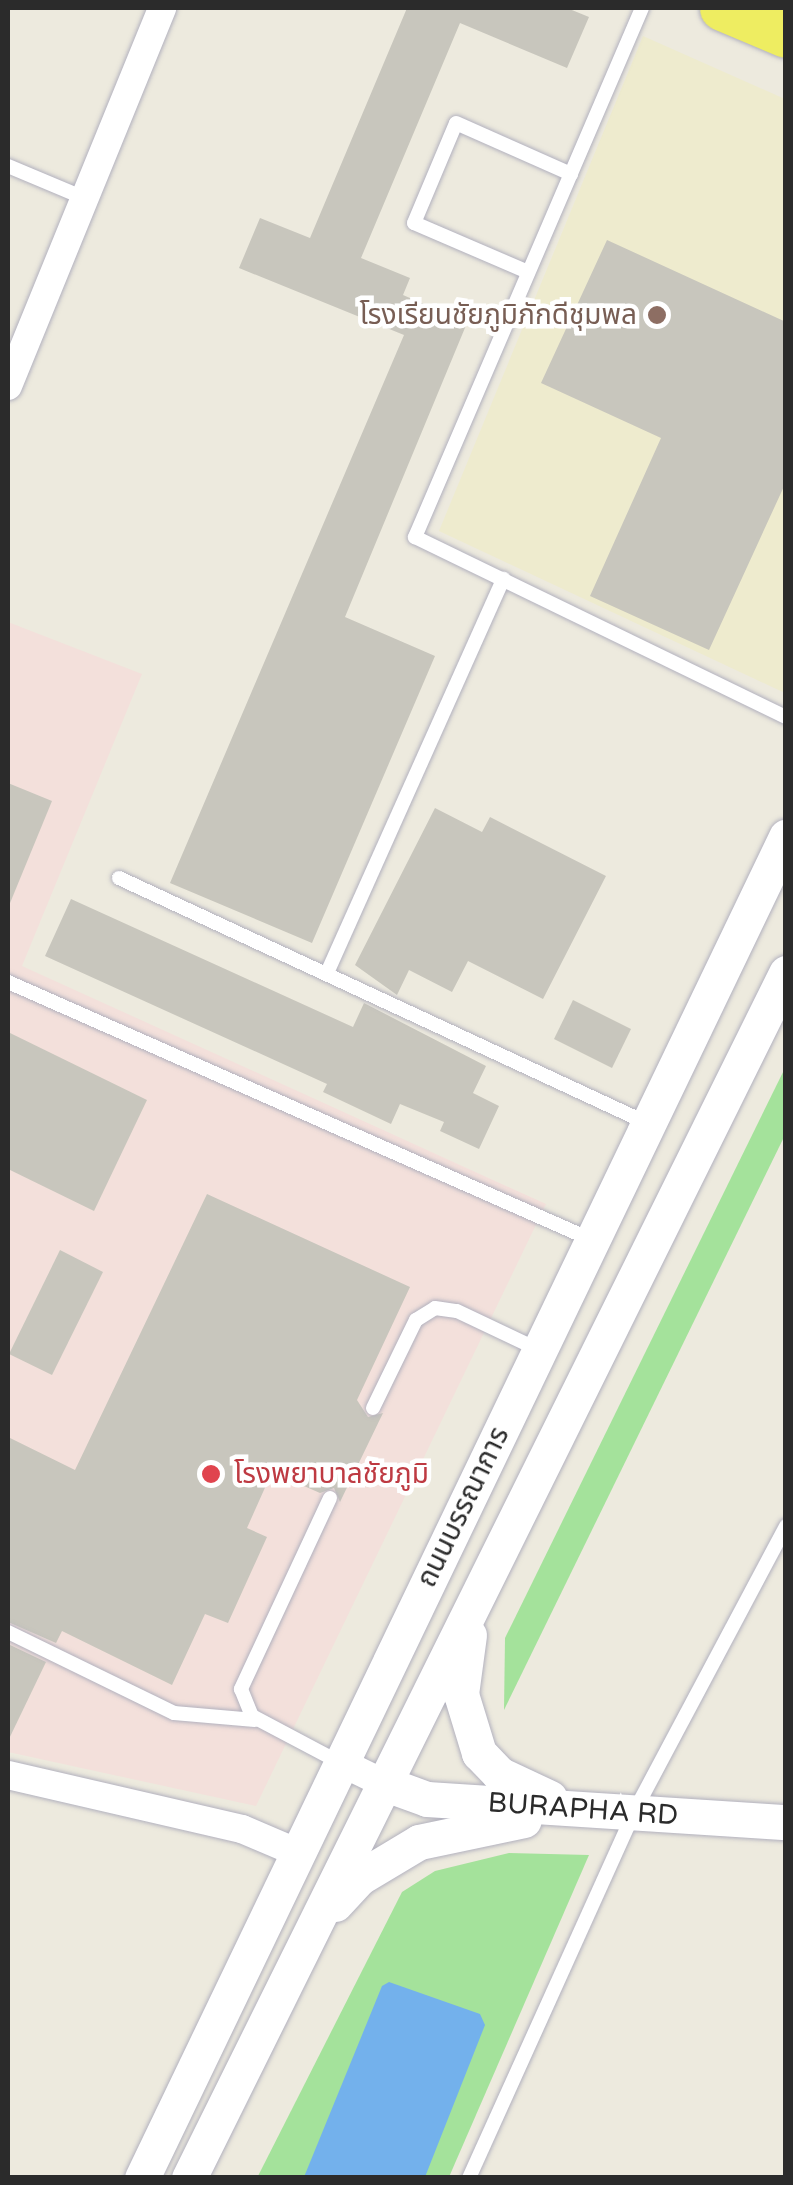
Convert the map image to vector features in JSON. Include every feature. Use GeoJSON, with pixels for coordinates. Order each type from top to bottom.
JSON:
{"type":"FeatureCollection","features":[{"type":"Feature","properties":{"kind":"main road"},"geometry":{"type":"LineString","coordinates":[[722,8],[786,35]]}},
{"type":"Feature","properties":{"kind":"street"},"geometry":{"type":"LineString","coordinates":[[8,386],[162,8]]}},
{"type":"Feature","properties":{"kind":"street","name":"ถนนบรรณาการ"},"geometry":{"type":"LineString","coordinates":[[156,2172],[296,1852],[786,837]]}},
{"type":"Feature","properties":{"kind":"street","name":"ถนนบรรณาการ"},"geometry":{"type":"LineString","coordinates":[[189,2178],[786,973]]}},
{"type":"Feature","properties":{"kind":"street"},"geometry":{"type":"LineString","coordinates":[[705,1004],[758,1028]]}},
{"type":"Feature","properties":{"kind":"street"},"geometry":{"type":"LineString","coordinates":[[479,1474],[526,1496]]}},
{"type":"Feature","properties":{"kind":"street"},"geometry":{"type":"LineString","coordinates":[[484,1581],[462,1656],[461,1694],[478,1753],[525,1789],[590,1811]]}},
{"type":"Feature","properties":{"kind":"street"},"geometry":{"type":"LineString","coordinates":[[340,1762],[383,1783]]}},
{"type":"Feature","properties":{"kind":"street"},"geometry":{"type":"LineString","coordinates":[[8,1775],[242,1829],[296,1852]]}},
{"type":"Feature","properties":{"kind":"street","name":"BURAPHA RD"},"geometry":{"type":"LineString","coordinates":[[383,1783],[426,1799],[786,1822]]}},
{"type":"Feature","properties":{"kind":"street"},"geometry":{"type":"LineString","coordinates":[[315,1924],[360,1878],[419,1842],[590,1811]]}},
{"type":"Feature","properties":{"kind":"lane"},"geometry":{"type":"LineString","coordinates":[[642,8],[416,536],[786,717]]}},
{"type":"Feature","properties":{"kind":"lane"},"geometry":{"type":"LineString","coordinates":[[528,272],[414,223],[456,122],[571,174]]}},
{"type":"Feature","properties":{"kind":"lane"},"geometry":{"type":"LineString","coordinates":[[8,166],[84,198]]}},
{"type":"Feature","properties":{"kind":"lane"},"geometry":{"type":"LineString","coordinates":[[327,974],[503,579]]}},
{"type":"Feature","properties":{"kind":"lane"},"geometry":{"type":"LineString","coordinates":[[119,878],[648,1123]]}},
{"type":"Feature","properties":{"kind":"lane"},"geometry":{"type":"LineString","coordinates":[[8,982],[592,1240]]}},
{"type":"Feature","properties":{"kind":"lane"},"geometry":{"type":"LineString","coordinates":[[374,1408],[416,1320],[435,1308],[457,1311],[538,1350]]}},
{"type":"Feature","properties":{"kind":"lane"},"geometry":{"type":"LineString","coordinates":[[260,1721],[242,1699],[243,1679],[330,1498]]}},
{"type":"Feature","properties":{"kind":"lane"},"geometry":{"type":"LineString","coordinates":[[469,2178],[634,1812],[786,1526]]}},
{"type":"Feature","properties":{"kind":"lane"},"geometry":{"type":"LineString","coordinates":[[8,1632],[174,1713],[260,1721],[340,1762]]}},
{"type":"Feature","properties":{"kind":"shaded area","name":"โรงเรียนชัยภูมิภักดีชุมพล"},"geometry":{"type":"Polygon","coordinates":[[[643,36],[785,99],[785,693],[439,531],[643,36]]]}},
{"type":"Feature","properties":{"kind":"shaded area","name":"โรงพยาบาลชัยภูมิ"},"geometry":{"type":"Polygon","coordinates":[[[8,622],[142,674],[22,966],[546,1204],[256,1806],[8,1752],[8,622]]]}},
{"type":"Feature","properties":{"kind":"green space"},"geometry":{"type":"Polygon","coordinates":[[[785,1068],[785,1135],[504,1710],[505,1638],[785,1068]]]}},
{"type":"Feature","properties":{"kind":"green space"},"geometry":{"type":"Polygon","coordinates":[[[509,1853],[589,1855],[449,2177],[257,2178],[402,1892],[435,1871],[509,1853]]]}},
{"type":"Feature","properties":{"kind":"water"},"geometry":{"type":"Polygon","coordinates":[[[389,1982],[480,2014],[485,2025],[425,2177],[304,2177],[382,1986],[389,1982]]]}},
{"type":"Feature","properties":{"kind":"building"},"geometry":{"type":"Polygon","coordinates":[[[407,8],[567,8],[589,17],[567,68],[460,23],[361,258],[410,278],[403,295],[467,323],[345,617],[435,656],[312,943],[170,883],[404,335],[239,268],[260,218],[310,238],[407,8]]]}},
{"type":"Feature","properties":{"kind":"building"},"geometry":{"type":"Polygon","coordinates":[[[607,240],[786,322],[786,482],[709,650],[590,596],[661,438],[541,383],[607,240]]]}},
{"type":"Feature","properties":{"kind":"building"},"geometry":{"type":"Polygon","coordinates":[[[8,783],[52,801],[8,908],[8,783]]]}},
{"type":"Feature","properties":{"kind":"building"},"geometry":{"type":"Polygon","coordinates":[[[435,808],[482,832],[490,817],[606,876],[543,999],[468,961],[452,992],[409,970],[397,995],[355,965],[435,808]]]}},
{"type":"Feature","properties":{"kind":"building"},"geometry":{"type":"Polygon","coordinates":[[[71,899],[353,1027],[364,1003],[486,1066],[473,1093],[499,1106],[479,1149],[440,1131],[444,1122],[400,1104],[391,1124],[323,1092],[327,1084],[45,956],[71,899]]]}},
{"type":"Feature","properties":{"kind":"building"},"geometry":{"type":"Polygon","coordinates":[[[573,1000],[631,1029],[612,1068],[554,1039],[573,1000]]]}},
{"type":"Feature","properties":{"kind":"building"},"geometry":{"type":"Polygon","coordinates":[[[8,1032],[147,1100],[94,1211],[8,1169],[8,1032]]]}},
{"type":"Feature","properties":{"kind":"building"},"geometry":{"type":"Polygon","coordinates":[[[207,1194],[410,1287],[357,1400],[368,1417],[383,1413],[340,1502],[334,1488],[320,1493],[272,1472],[247,1528],[267,1537],[228,1623],[205,1614],[172,1685],[62,1631],[56,1643],[8,1622],[8,1437],[75,1470],[207,1194]]]}},
{"type":"Feature","properties":{"kind":"building"},"geometry":{"type":"Polygon","coordinates":[[[60,1250],[103,1272],[52,1375],[9,1354],[60,1250]]]}},
{"type":"Feature","properties":{"kind":"building"},"geometry":{"type":"Polygon","coordinates":[[[8,1644],[46,1662],[8,1741],[8,1644]]]}},
{"type":"Feature","properties":{"kind":"place","name":"โรงเรียนชัยภูมิภักดีชุมพล"},"geometry":{"type":"Point","coordinates":[657,315]}},
{"type":"Feature","properties":{"kind":"place","name":"โรงพยาบาลชัยภูมิ"},"geometry":{"type":"Point","coordinates":[211,1474]}}]}
